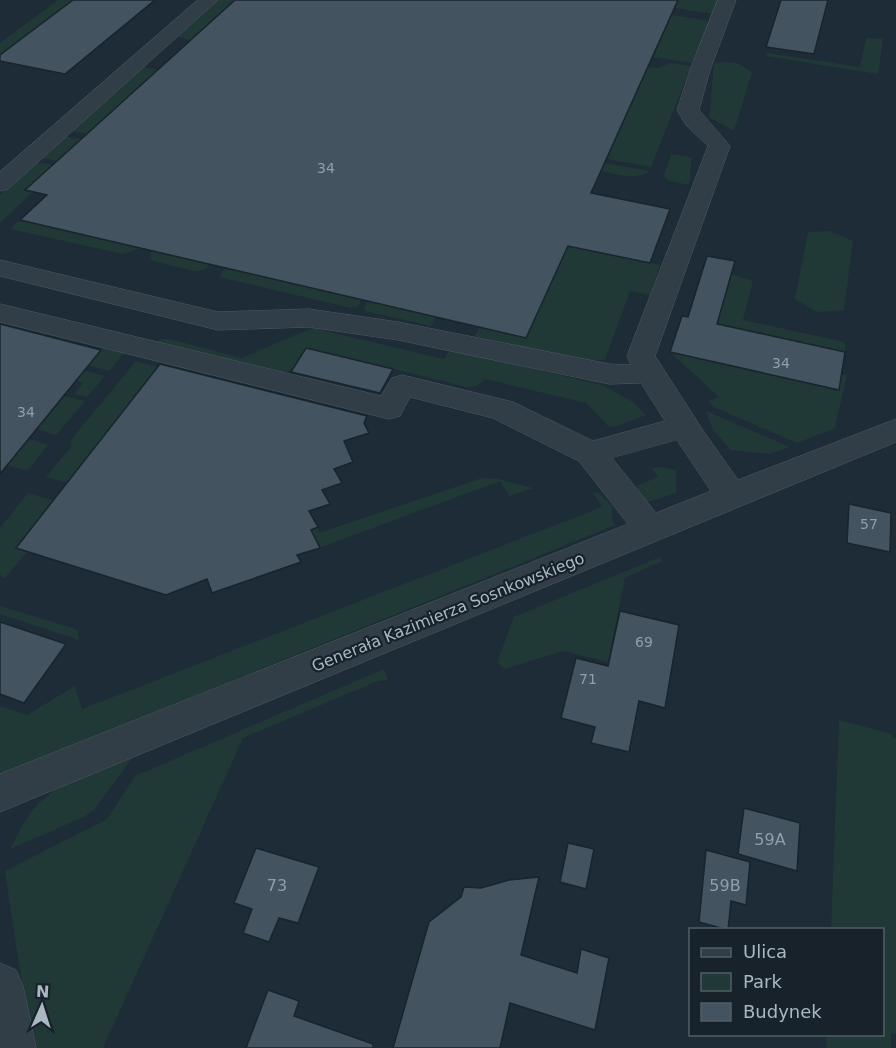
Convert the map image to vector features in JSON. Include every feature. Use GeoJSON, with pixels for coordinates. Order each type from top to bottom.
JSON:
{"type":"FeatureCollection","features":[{"type":"Feature","properties":{"kind":"street"},"geometry":{"type":"LineString","coordinates":[[0,184],[209,0]]}},
{"type":"Feature","properties":{"kind":"street"},"geometry":{"type":"LineString","coordinates":[[727,0],[700,70],[688,110],[690,117],[719,146],[641,356],[648,372],[682,427],[733,497]]}},
{"type":"Feature","properties":{"kind":"street"},"geometry":{"type":"LineString","coordinates":[[0,268],[218,321],[309,318],[398,331],[609,374],[630,375],[648,372]]}},
{"type":"Feature","properties":{"kind":"street"},"geometry":{"type":"LineString","coordinates":[[0,313],[389,408],[402,385],[502,410],[590,453],[651,530]]}},
{"type":"Feature","properties":{"kind":"street"},"geometry":{"type":"LineString","coordinates":[[590,453],[682,427]]}},
{"type":"Feature","properties":{"kind":"street","name":"Generała Kazimierza Sosnkowskiego"},"geometry":{"type":"LineString","coordinates":[[0,793],[896,430]]}},
{"type":"Feature","properties":{"kind":"street"},"geometry":{"type":"LineString","coordinates":[[0,987],[12,1048]]}},
{"type":"Feature","properties":{"kind":"green space"},"geometry":{"type":"Polygon","coordinates":[[[58,0],[73,0],[0,55],[0,43],[58,0]]]}},
{"type":"Feature","properties":{"kind":"green space"},"geometry":{"type":"Polygon","coordinates":[[[218,0],[235,0],[191,40],[177,37],[218,0]]]}},
{"type":"Feature","properties":{"kind":"green space"},"geometry":{"type":"Polygon","coordinates":[[[678,0],[718,0],[713,14],[675,8],[678,0]]]}},
{"type":"Feature","properties":{"kind":"green space"},"geometry":{"type":"Polygon","coordinates":[[[672,15],[710,21],[692,63],[653,57],[672,15]]]}},
{"type":"Feature","properties":{"kind":"green space"},"geometry":{"type":"Polygon","coordinates":[[[866,38],[883,39],[878,74],[766,56],[767,53],[860,67],[866,38]]]}},
{"type":"Feature","properties":{"kind":"green space"},"geometry":{"type":"Polygon","coordinates":[[[670,63],[691,66],[651,167],[607,159],[648,67],[658,68],[670,63]]]}},
{"type":"Feature","properties":{"kind":"green space"},"geometry":{"type":"Polygon","coordinates":[[[736,63],[752,72],[734,131],[709,117],[714,64],[736,63]]]}},
{"type":"Feature","properties":{"kind":"green space"},"geometry":{"type":"Polygon","coordinates":[[[143,67],[158,70],[87,134],[71,131],[143,67]]]}},
{"type":"Feature","properties":{"kind":"green space"},"geometry":{"type":"Polygon","coordinates":[[[65,136],[81,139],[58,161],[41,158],[65,136]]]}},
{"type":"Feature","properties":{"kind":"green space"},"geometry":{"type":"Polygon","coordinates":[[[671,154],[692,157],[689,185],[669,181],[664,176],[671,154]]]}},
{"type":"Feature","properties":{"kind":"green space"},"geometry":{"type":"Polygon","coordinates":[[[36,162],[53,165],[26,190],[33,192],[0,223],[0,195],[36,162]]]}},
{"type":"Feature","properties":{"kind":"green space"},"geometry":{"type":"Polygon","coordinates":[[[605,163],[650,171],[639,176],[620,175],[601,171],[605,163]]]}},
{"type":"Feature","properties":{"kind":"green space"},"geometry":{"type":"Polygon","coordinates":[[[20,220],[141,248],[123,254],[10,229],[20,220]]]}},
{"type":"Feature","properties":{"kind":"green space"},"geometry":{"type":"Polygon","coordinates":[[[830,231],[853,241],[844,310],[817,312],[795,299],[808,232],[830,231]]]}},
{"type":"Feature","properties":{"kind":"green space"},"geometry":{"type":"Polygon","coordinates":[[[568,246],[660,265],[650,295],[630,291],[605,360],[576,360],[475,336],[480,327],[568,246]]]}},
{"type":"Feature","properties":{"kind":"green space"},"geometry":{"type":"Polygon","coordinates":[[[151,251],[210,264],[205,270],[194,271],[153,261],[150,258],[151,251]]]}},
{"type":"Feature","properties":{"kind":"green space"},"geometry":{"type":"Polygon","coordinates":[[[225,268],[362,299],[358,306],[351,308],[219,277],[225,268]]]}},
{"type":"Feature","properties":{"kind":"green space"},"geometry":{"type":"Polygon","coordinates":[[[731,274],[753,281],[743,320],[845,342],[845,352],[689,317],[694,298],[723,304],[731,274]]]}},
{"type":"Feature","properties":{"kind":"green space"},"geometry":{"type":"Polygon","coordinates":[[[368,301],[436,317],[431,326],[365,311],[364,307],[368,301]]]}},
{"type":"Feature","properties":{"kind":"green space"},"geometry":{"type":"Polygon","coordinates":[[[313,328],[444,359],[450,350],[602,385],[633,402],[646,415],[615,427],[608,426],[586,403],[485,379],[477,386],[467,387],[307,348],[292,370],[284,373],[154,343],[161,339],[170,339],[241,358],[313,328]]]}},
{"type":"Feature","properties":{"kind":"green space"},"geometry":{"type":"Polygon","coordinates":[[[105,345],[124,351],[109,371],[88,365],[105,345]]]}},
{"type":"Feature","properties":{"kind":"green space"},"geometry":{"type":"Polygon","coordinates":[[[670,352],[847,375],[835,428],[797,443],[714,407],[708,401],[719,397],[670,352]]]}},
{"type":"Feature","properties":{"kind":"green space"},"geometry":{"type":"Polygon","coordinates":[[[136,361],[158,367],[67,483],[46,477],[71,447],[70,441],[136,361]]]}},
{"type":"Feature","properties":{"kind":"green space"},"geometry":{"type":"Polygon","coordinates":[[[83,370],[105,376],[87,397],[74,394],[83,383],[75,380],[83,370]]]}},
{"type":"Feature","properties":{"kind":"green space"},"geometry":{"type":"Polygon","coordinates":[[[65,396],[85,401],[56,435],[37,429],[65,396]]]}},
{"type":"Feature","properties":{"kind":"green space"},"geometry":{"type":"Polygon","coordinates":[[[706,411],[790,447],[770,454],[731,450],[713,430],[706,411]]]}},
{"type":"Feature","properties":{"kind":"green space"},"geometry":{"type":"Polygon","coordinates":[[[29,439],[48,445],[27,471],[7,465],[29,439]]]}},
{"type":"Feature","properties":{"kind":"green space"},"geometry":{"type":"Polygon","coordinates":[[[651,468],[676,470],[676,493],[646,503],[636,486],[658,477],[651,468]]]}},
{"type":"Feature","properties":{"kind":"green space"},"geometry":{"type":"Polygon","coordinates":[[[482,478],[498,479],[533,488],[509,496],[500,481],[319,548],[311,530],[318,527],[319,533],[482,478]]]}},
{"type":"Feature","properties":{"kind":"green space"},"geometry":{"type":"Polygon","coordinates":[[[592,491],[600,494],[612,506],[612,519],[615,525],[0,775],[0,706],[27,715],[75,686],[82,709],[602,507],[592,491]]]}},
{"type":"Feature","properties":{"kind":"green space"},"geometry":{"type":"Polygon","coordinates":[[[28,493],[53,500],[16,547],[28,551],[5,578],[0,575],[0,528],[28,493]]]}},
{"type":"Feature","properties":{"kind":"green space"},"geometry":{"type":"Polygon","coordinates":[[[660,557],[662,561],[625,578],[608,662],[563,651],[505,669],[497,662],[514,617],[660,557]]]}},
{"type":"Feature","properties":{"kind":"green space"},"geometry":{"type":"Polygon","coordinates":[[[0,606],[73,628],[77,630],[79,640],[0,614],[0,606]]]}},
{"type":"Feature","properties":{"kind":"green space"},"geometry":{"type":"Polygon","coordinates":[[[384,669],[388,680],[378,681],[243,738],[103,1048],[35,1048],[18,959],[5,871],[107,819],[135,776],[384,669]]]}},
{"type":"Feature","properties":{"kind":"green space"},"geometry":{"type":"Polygon","coordinates":[[[839,720],[892,734],[892,738],[896,739],[896,1034],[891,1033],[891,1048],[826,1048],[827,1036],[884,1036],[884,928],[831,928],[839,720]]]}},
{"type":"Feature","properties":{"kind":"green space"},"geometry":{"type":"Polygon","coordinates":[[[132,758],[94,810],[84,817],[10,849],[28,816],[49,795],[75,780],[132,758]]]}},
{"type":"Feature","properties":{"kind":"building"},"geometry":{"type":"Polygon","coordinates":[[[73,0],[155,0],[65,74],[0,61],[0,55],[73,0]]]}},
{"type":"Feature","properties":{"kind":"building"},"geometry":{"type":"Polygon","coordinates":[[[235,0],[678,0],[591,193],[670,209],[650,263],[568,246],[526,338],[20,220],[47,195],[25,190],[235,0]]]}},
{"type":"Feature","properties":{"kind":"building"},"geometry":{"type":"Polygon","coordinates":[[[781,0],[828,0],[814,54],[766,47],[781,0]]]}},
{"type":"Feature","properties":{"kind":"building"},"geometry":{"type":"Polygon","coordinates":[[[707,256],[735,261],[717,324],[845,352],[839,390],[670,352],[682,316],[688,317],[707,256]]]}},
{"type":"Feature","properties":{"kind":"building"},"geometry":{"type":"Polygon","coordinates":[[[0,324],[101,350],[0,474],[0,324]]]}},
{"type":"Feature","properties":{"kind":"building"},"geometry":{"type":"Polygon","coordinates":[[[306,348],[393,369],[380,393],[291,372],[306,348]]]}},
{"type":"Feature","properties":{"kind":"building"},"geometry":{"type":"Polygon","coordinates":[[[160,364],[367,416],[364,423],[369,433],[344,441],[353,462],[334,469],[342,483],[322,490],[330,504],[309,511],[318,527],[311,530],[320,548],[297,555],[301,562],[212,593],[207,579],[166,595],[16,548],[160,364]]]}},
{"type":"Feature","properties":{"kind":"building"},"geometry":{"type":"Polygon","coordinates":[[[849,504],[891,513],[890,552],[847,543],[849,504]]]}},
{"type":"Feature","properties":{"kind":"building"},"geometry":{"type":"Polygon","coordinates":[[[620,611],[679,625],[665,708],[639,701],[629,752],[591,743],[595,727],[561,718],[576,658],[608,666],[620,611]]]}},
{"type":"Feature","properties":{"kind":"building"},"geometry":{"type":"Polygon","coordinates":[[[0,622],[66,644],[24,703],[0,694],[0,622]]]}},
{"type":"Feature","properties":{"kind":"building"},"geometry":{"type":"Polygon","coordinates":[[[744,808],[800,823],[797,871],[738,854],[744,808]]]}},
{"type":"Feature","properties":{"kind":"building"},"geometry":{"type":"Polygon","coordinates":[[[568,843],[594,849],[586,889],[560,882],[568,843]]]}},
{"type":"Feature","properties":{"kind":"building"},"geometry":{"type":"Polygon","coordinates":[[[256,848],[319,867],[298,923],[279,918],[269,942],[243,933],[252,909],[234,903],[256,848]]]}},
{"type":"Feature","properties":{"kind":"building"},"geometry":{"type":"Polygon","coordinates":[[[706,850],[750,862],[746,905],[731,901],[728,928],[699,922],[706,850]]]}},
{"type":"Feature","properties":{"kind":"building"},"geometry":{"type":"Polygon","coordinates":[[[539,877],[521,955],[577,973],[581,949],[609,958],[595,1030],[510,1003],[500,1048],[393,1048],[429,922],[461,897],[464,887],[481,888],[509,880],[539,877]]]}},
{"type":"Feature","properties":{"kind":"building"},"geometry":{"type":"Polygon","coordinates":[[[268,990],[299,1001],[294,1016],[373,1044],[373,1048],[246,1048],[268,990]]]}}]}
